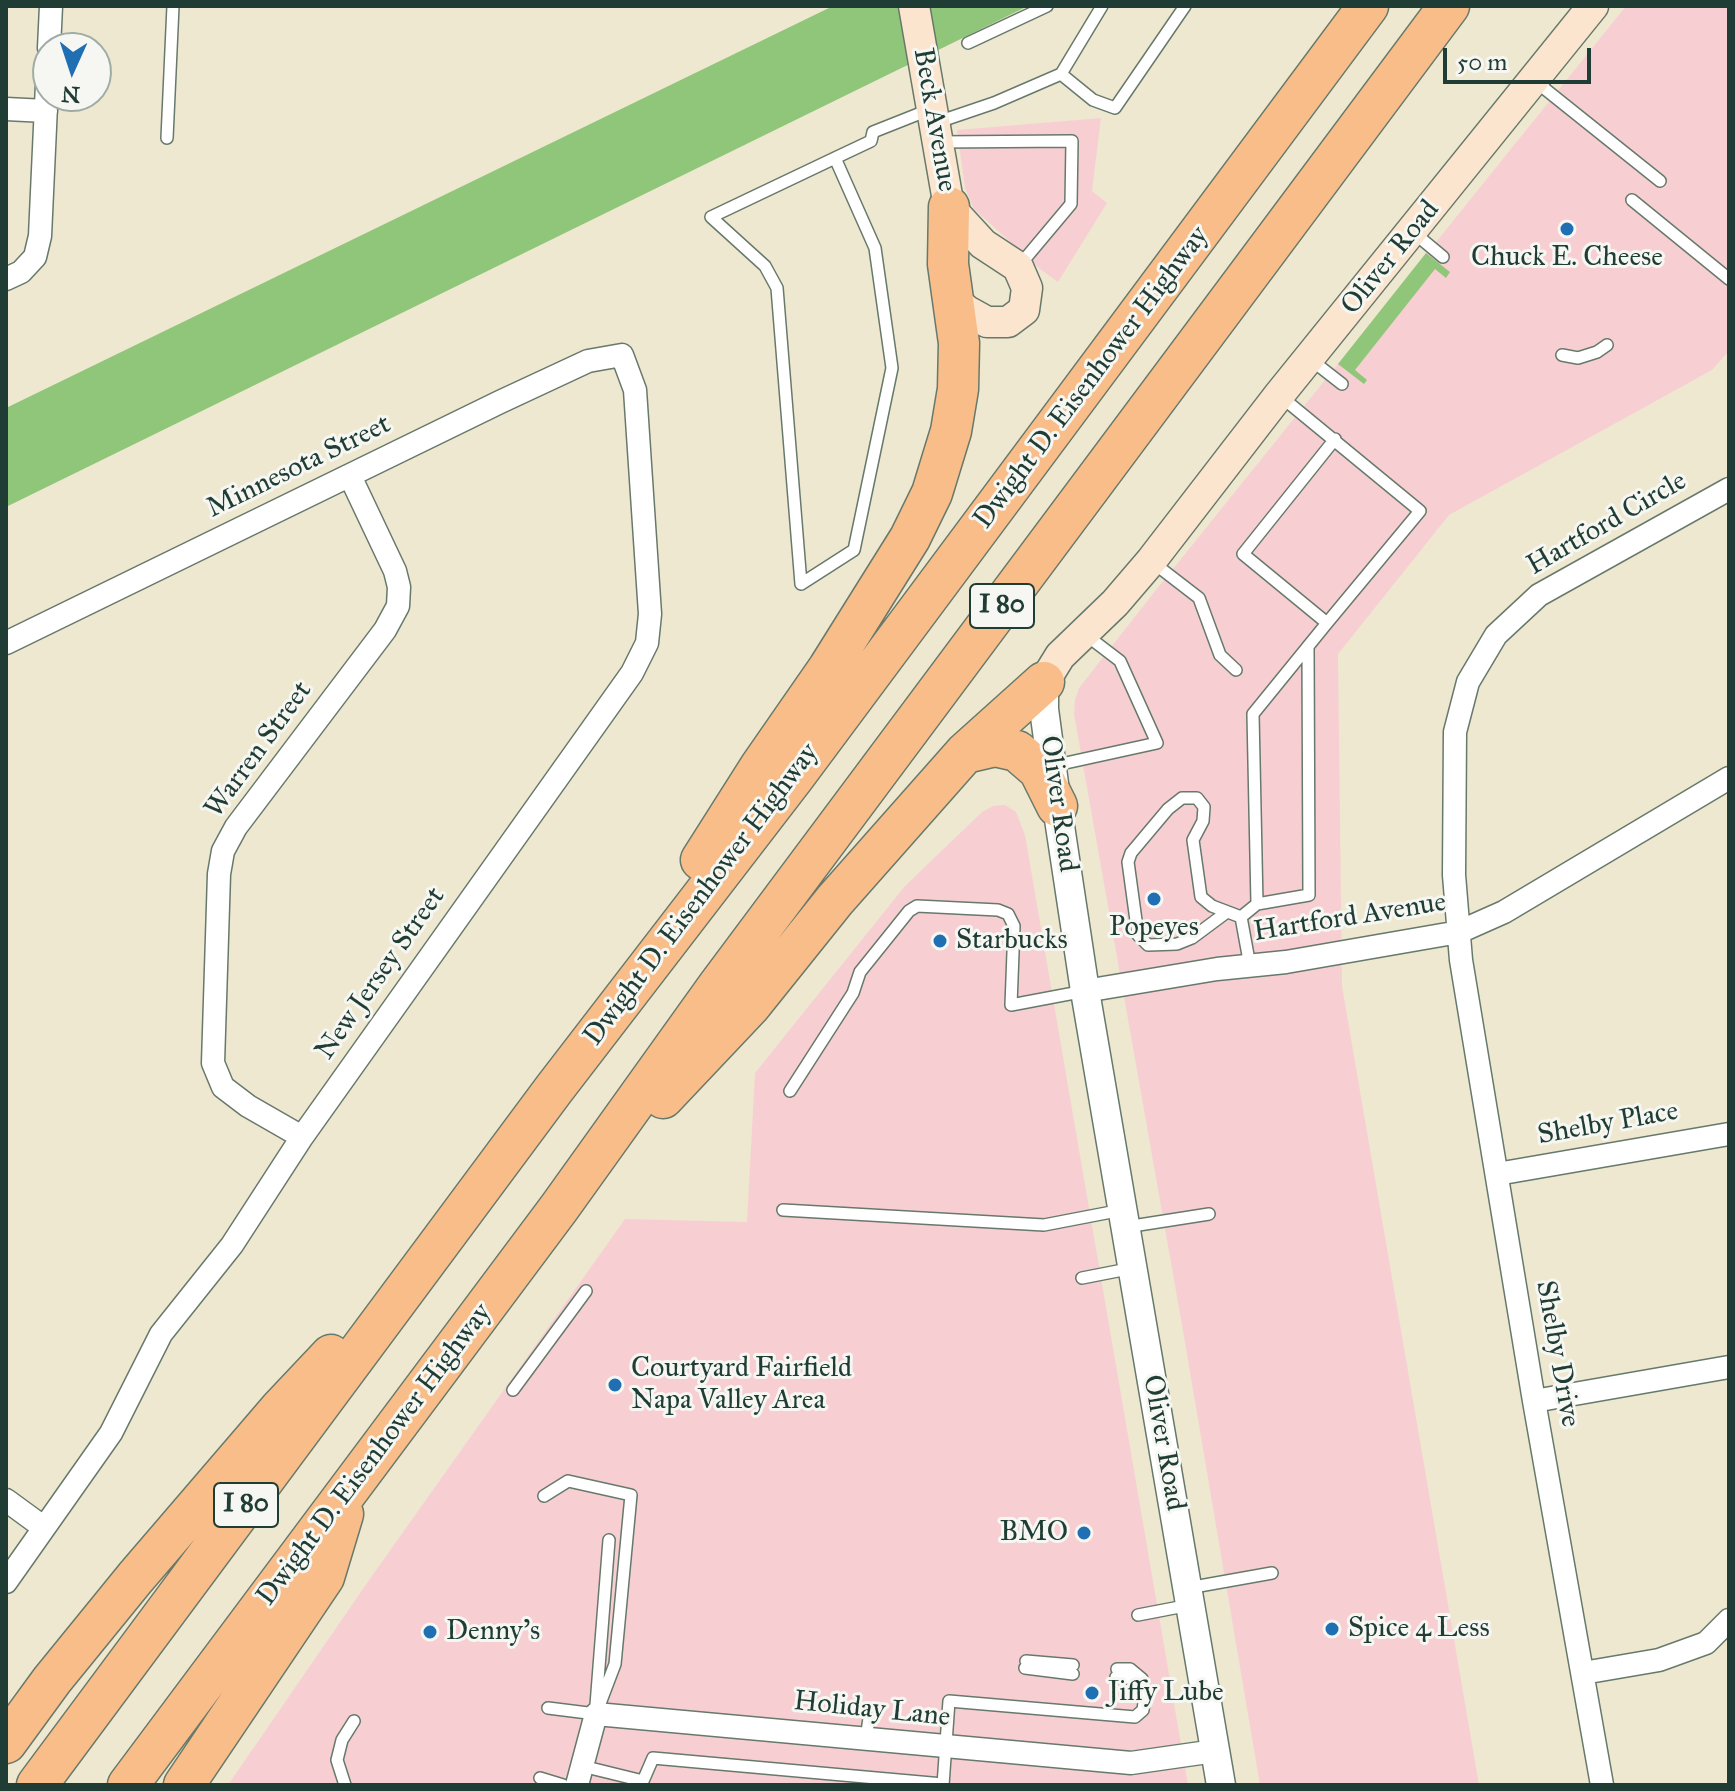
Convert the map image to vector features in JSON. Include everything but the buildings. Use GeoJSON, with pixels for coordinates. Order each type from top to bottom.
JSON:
{"type":"FeatureCollection","features":[{"type":"Feature","properties":{"kind":"highway","name":"Dwight D. Eisenhower Highway"},"geometry":{"type":"LineString","coordinates":[[37,1785],[554,1089],[794,777],[1368,6]]}},
{"type":"Feature","properties":{"kind":"highway","name":"Dwight D. Eisenhower Highway"},"geometry":{"type":"LineString","coordinates":[[128,1785],[559,1208],[718,986],[1449,6]]}},
{"type":"Feature","properties":{"kind":"highway"},"geometry":{"type":"LineString","coordinates":[[554,1089],[760,767],[828,669],[910,538],[932,493],[951,431],[958,389],[959,343],[948,264],[949,207]]}},
{"type":"Feature","properties":{"kind":"highway"},"geometry":{"type":"LineString","coordinates":[[559,1208],[750,1006],[835,900],[965,753],[1044,682]]}},
{"type":"Feature","properties":{"kind":"highway"},"geometry":{"type":"LineString","coordinates":[[965,753],[995,746],[1017,751],[1039,770],[1057,806]]}},
{"type":"Feature","properties":{"kind":"highway"},"geometry":{"type":"LineString","coordinates":[[6,1743],[52,1680],[135,1578],[280,1409],[454,1223]]}},
{"type":"Feature","properties":{"kind":"highway"},"geometry":{"type":"LineString","coordinates":[[184,1785],[324,1577],[352,1487]]}},
{"type":"Feature","properties":{"kind":"main road","name":"Beck Avenue"},"geometry":{"type":"LineString","coordinates":[[914,6],[949,207],[983,244],[1018,267]]}},
{"type":"Feature","properties":{"kind":"main road","name":"Oliver Road"},"geometry":{"type":"LineString","coordinates":[[1044,682],[1060,656],[1115,603],[1151,561],[1279,395],[1593,6]]}},
{"type":"Feature","properties":{"kind":"main road"},"geometry":{"type":"LineString","coordinates":[[952,298],[987,322],[1008,322],[1024,310],[1027,288],[1018,267]]}},
{"type":"Feature","properties":{"kind":"street"},"geometry":{"type":"LineString","coordinates":[[50,32],[51,6]]}},
{"type":"Feature","properties":{"kind":"street"},"geometry":{"type":"LineString","coordinates":[[6,109],[32,110]]}},
{"type":"Feature","properties":{"kind":"street"},"geometry":{"type":"LineString","coordinates":[[6,279],[21,272],[35,257],[40,236],[46,112]]}},
{"type":"Feature","properties":{"kind":"street","name":"Minnesota Street"},"geometry":{"type":"LineString","coordinates":[[6,643],[588,361],[622,355]]}},
{"type":"Feature","properties":{"kind":"street","name":"New Jersey Street"},"geometry":{"type":"LineString","coordinates":[[6,1582],[111,1433],[161,1334],[232,1245],[302,1137],[632,673],[647,643],[650,614],[635,390],[622,355]]}},
{"type":"Feature","properties":{"kind":"street","name":"Warren Street"},"geometry":{"type":"LineString","coordinates":[[302,1137],[248,1106],[223,1087],[213,1063],[219,874],[223,851],[236,827],[385,630],[398,606],[399,587],[395,571],[350,476]]}},
{"type":"Feature","properties":{"kind":"street","name":"Hartford Circle"},"geometry":{"type":"LineString","coordinates":[[1459,932],[1454,875],[1455,732],[1468,682],[1489,646],[1496,635],[1539,595],[1729,489]]}},
{"type":"Feature","properties":{"kind":"street","name":"Oliver Road"},"geometry":{"type":"LineString","coordinates":[[1044,682],[1044,709],[1085,991],[1221,1785]]}},
{"type":"Feature","properties":{"kind":"street","name":"Hartford Avenue"},"geometry":{"type":"LineString","coordinates":[[1085,991],[1286,962],[1459,932],[1504,912],[1729,778]]}},
{"type":"Feature","properties":{"kind":"street","name":"Shelby Drive"},"geometry":{"type":"LineString","coordinates":[[1459,932],[1461,960],[1534,1401],[1602,1785]]}},
{"type":"Feature","properties":{"kind":"street","name":"Shelby Place"},"geometry":{"type":"LineString","coordinates":[[1497,1174],[1729,1134]]}},
{"type":"Feature","properties":{"kind":"street"},"geometry":{"type":"LineString","coordinates":[[1534,1401],[1729,1367]]}},
{"type":"Feature","properties":{"kind":"street"},"geometry":{"type":"LineString","coordinates":[[6,1500],[43,1527]]}},
{"type":"Feature","properties":{"kind":"street"},"geometry":{"type":"LineString","coordinates":[[1583,1673],[1659,1660],[1706,1643],[1729,1620]]}},
{"type":"Feature","properties":{"kind":"street"},"geometry":{"type":"LineString","coordinates":[[580,1776],[596,1714]]}},
{"type":"Feature","properties":{"kind":"street","name":"Holiday Lane"},"geometry":{"type":"LineString","coordinates":[[596,1714],[867,1728],[946,1747],[1131,1763],[1215,1751]]}},
{"type":"Feature","properties":{"kind":"lane"},"geometry":{"type":"LineString","coordinates":[[167,138],[173,6]]}},
{"type":"Feature","properties":{"kind":"lane"},"geometry":{"type":"LineString","coordinates":[[968,43],[1047,6]]}},
{"type":"Feature","properties":{"kind":"lane"},"geometry":{"type":"LineString","coordinates":[[935,125],[1061,74],[1102,6]]}},
{"type":"Feature","properties":{"kind":"lane"},"geometry":{"type":"LineString","coordinates":[[1061,74],[1093,100],[1115,108],[1185,6]]}},
{"type":"Feature","properties":{"kind":"lane"},"geometry":{"type":"LineString","coordinates":[[1534,80],[1660,181]]}},
{"type":"Feature","properties":{"kind":"lane"},"geometry":{"type":"LineString","coordinates":[[835,158],[875,248],[892,368],[854,550],[801,584],[777,288],[765,266],[711,217],[835,158],[871,141],[873,132],[935,125],[1072,141],[1071,204],[1018,267]]}},
{"type":"Feature","properties":{"kind":"lane"},"geometry":{"type":"LineString","coordinates":[[1632,200],[1729,279]]}},
{"type":"Feature","properties":{"kind":"lane"},"geometry":{"type":"LineString","coordinates":[[1413,232],[1443,257]]}},
{"type":"Feature","properties":{"kind":"lane"},"geometry":{"type":"LineString","coordinates":[[1562,355],[1578,358],[1607,345]]}},
{"type":"Feature","properties":{"kind":"lane"},"geometry":{"type":"LineString","coordinates":[[1309,358],[1342,384]]}},
{"type":"Feature","properties":{"kind":"lane"},"geometry":{"type":"LineString","coordinates":[[1257,904],[1253,714],[1420,511],[1279,395]]}},
{"type":"Feature","properties":{"kind":"lane"},"geometry":{"type":"LineString","coordinates":[[1327,623],[1243,554],[1335,439]]}},
{"type":"Feature","properties":{"kind":"lane"},"geometry":{"type":"LineString","coordinates":[[1151,561],[1199,598],[1220,655],[1236,670]]}},
{"type":"Feature","properties":{"kind":"lane"},"geometry":{"type":"LineString","coordinates":[[1052,766],[1157,743],[1120,661],[1083,633]]}},
{"type":"Feature","properties":{"kind":"lane"},"geometry":{"type":"LineString","coordinates":[[1241,917],[1257,904],[1309,895],[1308,646]]}},
{"type":"Feature","properties":{"kind":"lane"},"geometry":{"type":"LineString","coordinates":[[1227,912],[1192,938],[1177,944],[1148,945],[1138,935],[1127,869],[1131,853],[1175,802],[1190,796],[1202,801],[1204,807],[1203,821],[1193,840],[1201,897],[1212,906],[1241,917]]}},
{"type":"Feature","properties":{"kind":"lane"},"geometry":{"type":"LineString","coordinates":[[790,1091],[853,993],[860,972],[909,911],[917,906],[998,910],[1008,914],[1014,926],[1011,1005],[1085,991]]}},
{"type":"Feature","properties":{"kind":"lane"},"geometry":{"type":"LineString","coordinates":[[1241,917],[1250,966]]}},
{"type":"Feature","properties":{"kind":"lane"},"geometry":{"type":"LineString","coordinates":[[783,1210],[1044,1225],[1209,1214]]}},
{"type":"Feature","properties":{"kind":"lane"},"geometry":{"type":"LineString","coordinates":[[1082,1278],[1133,1268]]}},
{"type":"Feature","properties":{"kind":"lane"},"geometry":{"type":"LineString","coordinates":[[513,1390],[586,1291]]}},
{"type":"Feature","properties":{"kind":"lane"},"geometry":{"type":"LineString","coordinates":[[544,1496],[568,1481],[631,1495],[615,1664],[596,1714]]}},
{"type":"Feature","properties":{"kind":"lane"},"geometry":{"type":"LineString","coordinates":[[596,1714],[609,1540]]}},
{"type":"Feature","properties":{"kind":"lane"},"geometry":{"type":"LineString","coordinates":[[1138,1615],[1190,1596],[1272,1573]]}},
{"type":"Feature","properties":{"kind":"lane"},"geometry":{"type":"LineString","coordinates":[[1026,1664],[1073,1670]]}},
{"type":"Feature","properties":{"kind":"lane"},"geometry":{"type":"LineString","coordinates":[[580,1776],[643,1781],[653,1758],[943,1785],[949,1701],[1135,1717],[1143,1710],[1145,1695],[1142,1679],[1130,1669],[1116,1673]]}},
{"type":"Feature","properties":{"kind":"lane"},"geometry":{"type":"LineString","coordinates":[[548,1708],[596,1714]]}},
{"type":"Feature","properties":{"kind":"lane"},"geometry":{"type":"LineString","coordinates":[[345,1785],[337,1760],[342,1740],[354,1721]]}},
{"type":"Feature","properties":{"kind":"lane"},"geometry":{"type":"LineString","coordinates":[[540,1778],[563,1785]]}},
{"type":"Feature","properties":{"kind":"shaded area"},"geometry":{"type":"Polygon","coordinates":[[[1626,6],[1729,6],[1729,351],[1712,370],[1449,515],[1338,654],[1342,986],[1479,1785],[1260,1785],[1074,714],[1075,700],[1079,688],[1152,595],[1626,6]]]}},
{"type":"Feature","properties":{"kind":"shaded area"},"geometry":{"type":"Polygon","coordinates":[[[1101,118],[1092,191],[1107,203],[1058,282],[974,209],[965,188],[957,130],[1101,118]]]}},
{"type":"Feature","properties":{"kind":"shaded area"},"geometry":{"type":"Polygon","coordinates":[[[1005,805],[1016,812],[1025,835],[1188,1785],[228,1785],[625,1219],[747,1222],[755,1073],[905,886],[982,812],[993,806],[1005,805]]]}},
{"type":"Feature","properties":{"kind":"green space"},"geometry":{"type":"Polygon","coordinates":[[[833,6],[1028,6],[6,507],[6,408],[833,6]]]}},
{"type":"Feature","properties":{"kind":"green space"},"geometry":{"type":"Polygon","coordinates":[[[1426,253],[1450,272],[1446,278],[1435,269],[1355,370],[1367,380],[1364,384],[1338,364],[1426,253]]]}},
{"type":"Feature","properties":{"kind":"place","name":"Chuck E. Cheese"},"geometry":{"type":"Point","coordinates":[1567,229]}},
{"type":"Feature","properties":{"kind":"place","name":"Popeyes"},"geometry":{"type":"Point","coordinates":[1154,899]}},
{"type":"Feature","properties":{"kind":"place","name":"Starbucks"},"geometry":{"type":"Point","coordinates":[940,941]}},
{"type":"Feature","properties":{"kind":"place","name":"Courtyard Fairfield Napa Valley Area"},"geometry":{"type":"Point","coordinates":[615,1385]}},
{"type":"Feature","properties":{"kind":"place","name":"BMO"},"geometry":{"type":"Point","coordinates":[1084,1533]}},
{"type":"Feature","properties":{"kind":"place","name":"Spice 4 Less"},"geometry":{"type":"Point","coordinates":[1332,1629]}},
{"type":"Feature","properties":{"kind":"place","name":"Denny's"},"geometry":{"type":"Point","coordinates":[430,1632]}},
{"type":"Feature","properties":{"kind":"place","name":"Jiffy Lube"},"geometry":{"type":"Point","coordinates":[1092,1693]}}]}
